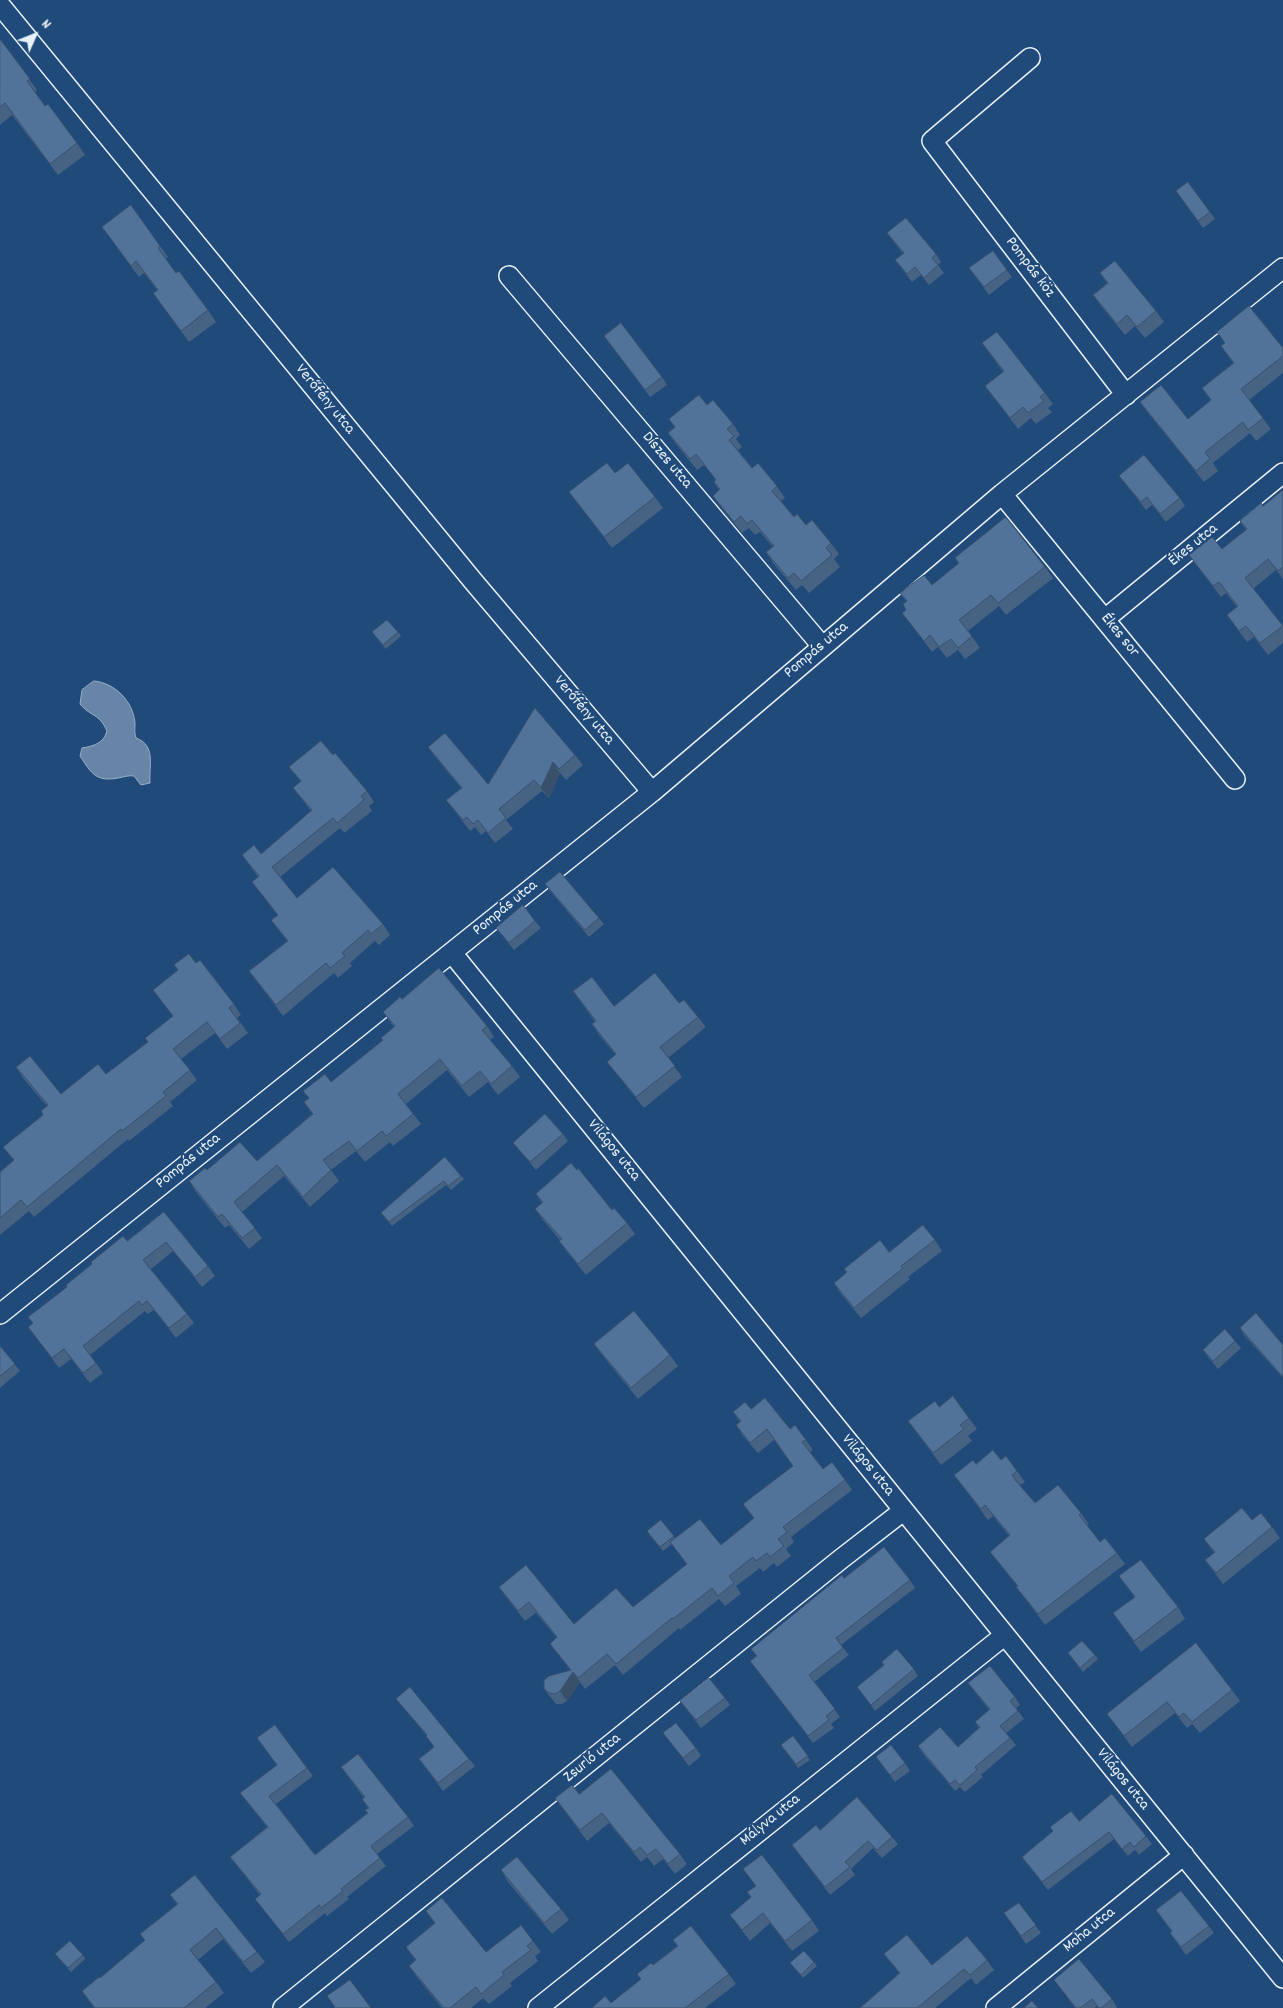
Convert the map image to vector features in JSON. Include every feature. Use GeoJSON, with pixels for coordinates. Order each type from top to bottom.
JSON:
{"type":"FeatureCollection","features":[{"type":"Feature","properties":{"kind":"street","name":"Verőfény utca"},"geometry":{"type":"LineString","coordinates":[[0,4],[473,581],[652,792]]}},
{"type":"Feature","properties":{"kind":"street","name":"Pompás köz"},"geometry":{"type":"LineString","coordinates":[[1030,58],[932,141],[1126,395]]}},
{"type":"Feature","properties":{"kind":"street","name":"Pompás utca"},"geometry":{"type":"LineString","coordinates":[[0,1314],[652,792],[1002,494],[1283,268]]}},
{"type":"Feature","properties":{"kind":"street","name":"Díszes utca"},"geometry":{"type":"LineString","coordinates":[[509,276],[822,646]]}},
{"type":"Feature","properties":{"kind":"street","name":"Ékes utca"},"geometry":{"type":"LineString","coordinates":[[1105,619],[1283,473]]}},
{"type":"Feature","properties":{"kind":"street","name":"Ékes sor"},"geometry":{"type":"LineString","coordinates":[[1002,494],[1235,779]]}},
{"type":"Feature","properties":{"kind":"street","name":"Világos utca"},"geometry":{"type":"LineString","coordinates":[[452,953],[1283,1978]]}},
{"type":"Feature","properties":{"kind":"street","name":"Zsurló utca"},"geometry":{"type":"LineString","coordinates":[[283,2008],[903,1511]]}},
{"type":"Feature","properties":{"kind":"street","name":"Mályva utca"},"geometry":{"type":"LineString","coordinates":[[538,2008],[1005,1635]]}},
{"type":"Feature","properties":{"kind":"street","name":"Moha utca"},"geometry":{"type":"LineString","coordinates":[[996,2008],[1184,1855]]}},
{"type":"Feature","properties":{"kind":"water"},"geometry":{"type":"Polygon","coordinates":[[[94,681],[102,682],[116,689],[131,707],[134,715],[136,738],[146,745],[149,751],[150,783],[141,785],[134,776],[111,779],[99,778],[91,772],[80,756],[82,748],[98,743],[104,738],[107,731],[98,718],[80,704],[82,690],[94,681]]]}},
{"type":"Feature","properties":{"kind":"building"},"geometry":{"type":"Polygon","coordinates":[[[0,39],[30,79],[27,81],[45,106],[48,104],[77,143],[50,164],[5,103],[0,107],[0,39]]]}},
{"type":"Feature","properties":{"kind":"building"},"geometry":{"type":"Polygon","coordinates":[[[1188,182],[1210,212],[1198,221],[1176,191],[1188,182]]]}},
{"type":"Feature","properties":{"kind":"building"},"geometry":{"type":"Polygon","coordinates":[[[131,205],[160,246],[158,248],[176,273],[179,271],[208,310],[181,331],[153,293],[158,290],[136,261],[131,266],[102,227],[131,205]]]}},
{"type":"Feature","properties":{"kind":"building"},"geometry":{"type":"Polygon","coordinates":[[[906,218],[936,254],[932,258],[938,265],[924,278],[915,267],[907,274],[895,260],[904,253],[887,233],[906,218]]]}},
{"type":"Feature","properties":{"kind":"building"},"geometry":{"type":"Polygon","coordinates":[[[993,251],[1007,270],[984,287],[969,268],[993,251]]]}},
{"type":"Feature","properties":{"kind":"building"},"geometry":{"type":"Polygon","coordinates":[[[1115,261],[1156,311],[1137,327],[1127,315],[1117,324],[1093,295],[1108,283],[1100,273],[1115,261]]]}},
{"type":"Feature","properties":{"kind":"building"},"geometry":{"type":"Polygon","coordinates":[[[1249,306],[1283,348],[1283,356],[1241,389],[1263,418],[1248,430],[1243,422],[1205,452],[1210,459],[1196,471],[1140,402],[1161,385],[1188,419],[1211,400],[1202,388],[1234,363],[1221,346],[1225,343],[1217,332],[1249,306]]]}},
{"type":"Feature","properties":{"kind":"building"},"geometry":{"type":"Polygon","coordinates":[[[621,323],[662,377],[645,390],[604,336],[621,323]]]}},
{"type":"Feature","properties":{"kind":"building"},"geometry":{"type":"Polygon","coordinates":[[[997,332],[1045,393],[1040,397],[1044,401],[1028,413],[1023,407],[1010,418],[985,386],[1004,371],[982,343],[997,332]]]}},
{"type":"Feature","properties":{"kind":"building"},"geometry":{"type":"Polygon","coordinates":[[[699,395],[707,405],[713,400],[733,424],[727,429],[734,436],[729,440],[752,468],[758,463],[777,486],[772,491],[794,517],[797,514],[806,525],[812,520],[831,543],[826,548],[832,555],[801,581],[794,573],[788,578],[766,552],[774,546],[752,520],[747,524],[741,516],[734,522],[713,496],[720,489],[714,482],[716,480],[696,454],[690,459],[668,433],[675,427],[669,419],[699,395]]]}},
{"type":"Feature","properties":{"kind":"building"},"geometry":{"type":"Polygon","coordinates":[[[1144,455],[1180,498],[1160,514],[1147,497],[1141,502],[1119,476],[1144,455]]]}},
{"type":"Feature","properties":{"kind":"building"},"geometry":{"type":"Polygon","coordinates":[[[607,463],[615,473],[628,463],[655,497],[604,537],[569,492],[607,463]]]}},
{"type":"Feature","properties":{"kind":"building"},"geometry":{"type":"Polygon","coordinates":[[[1283,490],[1283,567],[1278,571],[1268,559],[1245,578],[1283,626],[1260,643],[1246,626],[1239,631],[1227,615],[1238,606],[1219,582],[1213,586],[1189,555],[1212,537],[1222,549],[1247,529],[1240,521],[1261,503],[1263,506],[1283,490]]]}},
{"type":"Feature","properties":{"kind":"building"},"geometry":{"type":"Polygon","coordinates":[[[1006,517],[1045,567],[998,603],[991,595],[959,620],[972,636],[958,648],[951,639],[939,647],[930,635],[924,641],[902,613],[906,610],[903,604],[907,601],[900,593],[924,575],[932,585],[959,563],[955,558],[1006,517]]]}},
{"type":"Feature","properties":{"kind":"building"},"geometry":{"type":"Polygon","coordinates":[[[387,620],[398,632],[383,645],[372,632],[387,620]]]}},
{"type":"Feature","properties":{"kind":"building"},"geometry":{"type":"Polygon","coordinates":[[[535,708],[575,755],[559,769],[553,762],[541,788],[534,780],[499,809],[506,818],[488,833],[478,820],[473,824],[467,817],[463,820],[446,800],[462,788],[428,747],[445,733],[488,784],[535,708]]]}},
{"type":"Feature","properties":{"kind":"building"},"geometry":{"type":"Polygon","coordinates":[[[321,741],[333,755],[335,753],[367,791],[361,796],[364,800],[337,823],[333,818],[272,867],[297,898],[333,867],[383,924],[371,934],[368,930],[342,953],[345,956],[330,968],[326,963],[276,1005],[249,971],[288,941],[271,920],[278,915],[252,882],[259,876],[242,855],[254,845],[261,854],[312,810],[293,788],[301,781],[289,767],[321,741]]]}},
{"type":"Feature","properties":{"kind":"building"},"geometry":{"type":"Polygon","coordinates":[[[560,872],[599,918],[585,930],[545,884],[560,872]]]}},
{"type":"Feature","properties":{"kind":"building"},"geometry":{"type":"Polygon","coordinates":[[[523,905],[535,921],[509,943],[496,928],[523,905]]]}},
{"type":"Feature","properties":{"kind":"building"},"geometry":{"type":"Polygon","coordinates":[[[189,954],[196,963],[200,960],[234,1004],[229,1008],[240,1023],[220,1039],[207,1022],[173,1049],[190,1070],[163,1092],[166,1096],[122,1131],[121,1129],[27,1207],[21,1200],[0,1218],[0,1172],[14,1160],[3,1147],[43,1115],[41,1111],[48,1105],[16,1067],[30,1056],[61,1094],[98,1064],[106,1074],[148,1042],[145,1038],[173,1016],[153,990],[178,970],[174,965],[189,954]]]}},
{"type":"Feature","properties":{"kind":"building"},"geometry":{"type":"Polygon","coordinates":[[[439,968],[487,1026],[482,1030],[512,1066],[491,1084],[480,1071],[462,1086],[440,1059],[398,1094],[413,1114],[386,1136],[382,1131],[357,1151],[349,1141],[323,1160],[331,1170],[303,1197],[277,1165],[234,1202],[255,1228],[242,1238],[222,1214],[218,1217],[189,1181],[205,1168],[207,1170],[240,1142],[257,1161],[313,1114],[304,1102],[309,1098],[303,1091],[325,1074],[331,1082],[383,1040],[381,1038],[395,1026],[383,1012],[400,997],[402,999],[439,968]]]}},
{"type":"Feature","properties":{"kind":"building"},"geometry":{"type":"Polygon","coordinates":[[[655,973],[679,1003],[684,1000],[698,1017],[660,1047],[675,1066],[636,1097],[607,1062],[616,1054],[592,1024],[596,1021],[573,991],[592,977],[614,1006],[655,973]]]}},
{"type":"Feature","properties":{"kind":"building"},"geometry":{"type":"Polygon","coordinates":[[[545,1114],[563,1134],[530,1162],[513,1143],[545,1114]]]}},
{"type":"Feature","properties":{"kind":"building"},"geometry":{"type":"Polygon","coordinates":[[[445,1157],[461,1176],[448,1186],[444,1181],[389,1222],[381,1213],[445,1157]]]}},
{"type":"Feature","properties":{"kind":"building"},"geometry":{"type":"Polygon","coordinates":[[[571,1163],[577,1170],[578,1168],[612,1210],[614,1208],[627,1223],[578,1264],[559,1241],[562,1239],[535,1209],[543,1202],[536,1194],[571,1163]]]}},
{"type":"Feature","properties":{"kind":"building"},"geometry":{"type":"Polygon","coordinates":[[[164,1212],[208,1266],[195,1277],[166,1242],[143,1260],[187,1314],[169,1328],[147,1301],[142,1305],[139,1301],[83,1346],[96,1363],[83,1373],[64,1349],[52,1358],[28,1327],[33,1323],[28,1317],[67,1287],[66,1285],[92,1264],[91,1262],[123,1236],[127,1241],[164,1212]]]}},
{"type":"Feature","properties":{"kind":"building"},"geometry":{"type":"Polygon","coordinates":[[[923,1225],[935,1240],[901,1266],[903,1268],[854,1308],[834,1283],[847,1272],[844,1269],[880,1240],[889,1252],[923,1225]]]}},
{"type":"Feature","properties":{"kind":"building"},"geometry":{"type":"Polygon","coordinates":[[[634,1311],[670,1355],[631,1388],[594,1344],[634,1311]]]}},
{"type":"Feature","properties":{"kind":"building"},"geometry":{"type":"Polygon","coordinates":[[[1256,1313],[1283,1345],[1283,1377],[1240,1328],[1256,1313]]]}},
{"type":"Feature","properties":{"kind":"building"},"geometry":{"type":"Polygon","coordinates":[[[1225,1329],[1235,1341],[1213,1361],[1203,1350],[1225,1329]]]}},
{"type":"Feature","properties":{"kind":"building"},"geometry":{"type":"Polygon","coordinates":[[[0,1346],[15,1364],[0,1376],[0,1346]]]}},
{"type":"Feature","properties":{"kind":"building"},"geometry":{"type":"Polygon","coordinates":[[[953,1396],[969,1418],[960,1425],[964,1429],[933,1453],[908,1421],[935,1401],[939,1407],[953,1396]]]}},
{"type":"Feature","properties":{"kind":"building"},"geometry":{"type":"Polygon","coordinates":[[[765,1398],[790,1429],[795,1425],[806,1440],[802,1442],[823,1469],[832,1462],[845,1480],[783,1527],[787,1532],[778,1539],[784,1546],[770,1557],[767,1553],[756,1561],[753,1557],[729,1576],[734,1583],[718,1596],[712,1588],[616,1664],[607,1654],[578,1678],[573,1672],[560,1691],[555,1694],[549,1693],[544,1689],[544,1680],[549,1676],[571,1670],[550,1644],[557,1637],[529,1602],[518,1611],[499,1587],[526,1565],[574,1624],[616,1588],[633,1607],[687,1564],[670,1542],[700,1519],[721,1545],[754,1518],[743,1504],[793,1466],[767,1429],[750,1443],[736,1425],[741,1421],[733,1412],[745,1402],[751,1409],[765,1398]]]}},
{"type":"Feature","properties":{"kind":"building"},"geometry":{"type":"Polygon","coordinates":[[[993,1450],[1001,1460],[1006,1456],[1017,1471],[1012,1475],[1035,1503],[1058,1485],[1081,1513],[1079,1515],[1100,1542],[1105,1538],[1117,1553],[1038,1614],[990,1552],[1010,1535],[985,1505],[981,1509],[954,1475],[973,1460],[976,1464],[993,1450]]]}},
{"type":"Feature","properties":{"kind":"building"},"geometry":{"type":"Polygon","coordinates":[[[1242,1508],[1252,1520],[1261,1513],[1272,1527],[1216,1573],[1205,1560],[1215,1552],[1204,1539],[1242,1508]]]}},
{"type":"Feature","properties":{"kind":"building"},"geometry":{"type":"Polygon","coordinates":[[[661,1520],[674,1536],[660,1547],[647,1531],[661,1520]]]}},
{"type":"Feature","properties":{"kind":"building"},"geometry":{"type":"Polygon","coordinates":[[[884,1547],[910,1580],[836,1638],[843,1648],[809,1675],[835,1709],[826,1716],[829,1720],[808,1736],[750,1661],[757,1656],[751,1649],[842,1575],[844,1578],[884,1547]]]}},
{"type":"Feature","properties":{"kind":"building"},"geometry":{"type":"Polygon","coordinates":[[[1141,1560],[1178,1607],[1134,1641],[1113,1613],[1135,1597],[1119,1576],[1141,1560]]]}},
{"type":"Feature","properties":{"kind":"building"},"geometry":{"type":"Polygon","coordinates":[[[1082,1641],[1095,1655],[1080,1668],[1068,1653],[1082,1641]]]}},
{"type":"Feature","properties":{"kind":"building"},"geometry":{"type":"Polygon","coordinates":[[[1196,1643],[1232,1690],[1192,1722],[1184,1713],[1179,1717],[1167,1702],[1124,1736],[1107,1714],[1196,1643]]]}},
{"type":"Feature","properties":{"kind":"building"},"geometry":{"type":"Polygon","coordinates":[[[897,1649],[914,1669],[871,1705],[857,1687],[884,1665],[882,1662],[897,1649]]]}},
{"type":"Feature","properties":{"kind":"building"},"geometry":{"type":"Polygon","coordinates":[[[990,1666],[1015,1697],[1010,1701],[1018,1711],[1000,1726],[1010,1738],[975,1767],[977,1770],[960,1785],[955,1780],[950,1784],[918,1746],[940,1727],[958,1747],[980,1727],[975,1722],[990,1709],[968,1683],[990,1666]]]}},
{"type":"Feature","properties":{"kind":"building"},"geometry":{"type":"Polygon","coordinates":[[[709,1678],[725,1698],[696,1720],[680,1701],[709,1678]]]}},
{"type":"Feature","properties":{"kind":"building"},"geometry":{"type":"Polygon","coordinates":[[[410,1687],[469,1759],[438,1783],[419,1759],[434,1747],[427,1735],[396,1699],[410,1687]]]}},
{"type":"Feature","properties":{"kind":"building"},"geometry":{"type":"Polygon","coordinates":[[[676,1723],[696,1748],[683,1758],[663,1733],[676,1723]]]}},
{"type":"Feature","properties":{"kind":"building"},"geometry":{"type":"Polygon","coordinates":[[[275,1725],[307,1768],[269,1796],[315,1855],[368,1813],[365,1810],[369,1808],[362,1799],[365,1797],[341,1767],[358,1754],[408,1817],[371,1846],[380,1858],[341,1889],[343,1891],[321,1908],[319,1905],[283,1934],[255,1899],[261,1894],[230,1857],[268,1827],[240,1793],[277,1765],[257,1738],[275,1725]]]}},
{"type":"Feature","properties":{"kind":"building"},"geometry":{"type":"Polygon","coordinates":[[[793,1736],[808,1756],[796,1764],[781,1745],[793,1736]]]}},
{"type":"Feature","properties":{"kind":"building"},"geometry":{"type":"Polygon","coordinates":[[[891,1745],[905,1763],[890,1775],[876,1757],[891,1745]]]}},
{"type":"Feature","properties":{"kind":"building"},"geometry":{"type":"Polygon","coordinates":[[[611,1769],[680,1854],[668,1864],[656,1849],[647,1855],[640,1847],[634,1852],[602,1813],[580,1830],[555,1798],[572,1785],[579,1794],[611,1769]]]}},
{"type":"Feature","properties":{"kind":"building"},"geometry":{"type":"Polygon","coordinates":[[[1112,1794],[1146,1836],[1134,1847],[1130,1842],[1122,1849],[1109,1832],[1042,1882],[1022,1857],[1053,1831],[1050,1827],[1071,1811],[1079,1821],[1112,1794]]]}},
{"type":"Feature","properties":{"kind":"building"},"geometry":{"type":"Polygon","coordinates":[[[857,1797],[892,1837],[877,1850],[868,1841],[845,1862],[850,1867],[825,1887],[792,1845],[816,1825],[820,1830],[857,1797]]]}},
{"type":"Feature","properties":{"kind":"building"},"geometry":{"type":"Polygon","coordinates":[[[762,1855],[812,1920],[785,1941],[763,1913],[742,1930],[730,1915],[751,1897],[747,1892],[756,1886],[743,1869],[762,1855]]]}},
{"type":"Feature","properties":{"kind":"building"},"geometry":{"type":"Polygon","coordinates":[[[517,1857],[561,1909],[544,1923],[501,1870],[517,1857]]]}},
{"type":"Feature","properties":{"kind":"building"},"geometry":{"type":"Polygon","coordinates":[[[195,1875],[257,1952],[243,1962],[216,1928],[190,1950],[216,1982],[184,2008],[95,2008],[82,1991],[145,1940],[140,1934],[178,1904],[170,1895],[195,1875]]]}},
{"type":"Feature","properties":{"kind":"building"},"geometry":{"type":"Polygon","coordinates":[[[1181,1891],[1209,1926],[1181,1947],[1170,1933],[1172,1931],[1156,1910],[1181,1891]]]}},
{"type":"Feature","properties":{"kind":"building"},"geometry":{"type":"Polygon","coordinates":[[[442,1898],[486,1952],[521,1925],[533,1941],[527,1946],[531,1950],[502,1972],[504,1975],[481,1994],[476,1987],[450,2008],[444,2008],[409,1966],[416,1960],[406,1947],[435,1923],[426,1911],[442,1898]]]}},
{"type":"Feature","properties":{"kind":"building"},"geometry":{"type":"Polygon","coordinates":[[[1019,1903],[1036,1925],[1021,1936],[1004,1913],[1019,1903]]]}},
{"type":"Feature","properties":{"kind":"building"},"geometry":{"type":"Polygon","coordinates":[[[691,1926],[729,1974],[685,2008],[592,2008],[605,1996],[611,2003],[641,1979],[637,1974],[651,1963],[653,1965],[678,1946],[673,1940],[691,1926]]]}},
{"type":"Feature","properties":{"kind":"building"},"geometry":{"type":"Polygon","coordinates":[[[907,1935],[932,1965],[967,1936],[987,1960],[970,1975],[964,1969],[917,2008],[860,2008],[900,1973],[884,1954],[907,1935]]]}},
{"type":"Feature","properties":{"kind":"building"},"geometry":{"type":"Polygon","coordinates":[[[70,1941],[83,1955],[68,1968],[55,1954],[70,1941]]]}},
{"type":"Feature","properties":{"kind":"building"},"geometry":{"type":"Polygon","coordinates":[[[804,1951],[814,1962],[801,1975],[790,1963],[804,1951]]]}},
{"type":"Feature","properties":{"kind":"building"},"geometry":{"type":"Polygon","coordinates":[[[1079,1959],[1112,1999],[1101,2008],[1092,1999],[1080,2008],[1076,2008],[1054,1980],[1079,1959]]]}},
{"type":"Feature","properties":{"kind":"building"},"geometry":{"type":"Polygon","coordinates":[[[350,1980],[371,2008],[334,2008],[327,1996],[350,1980]]]}},
{"type":"Feature","properties":{"kind":"building"},"geometry":{"type":"Polygon","coordinates":[[[1032,2001],[1038,2008],[1024,2008],[1032,2001]]]}}]}
